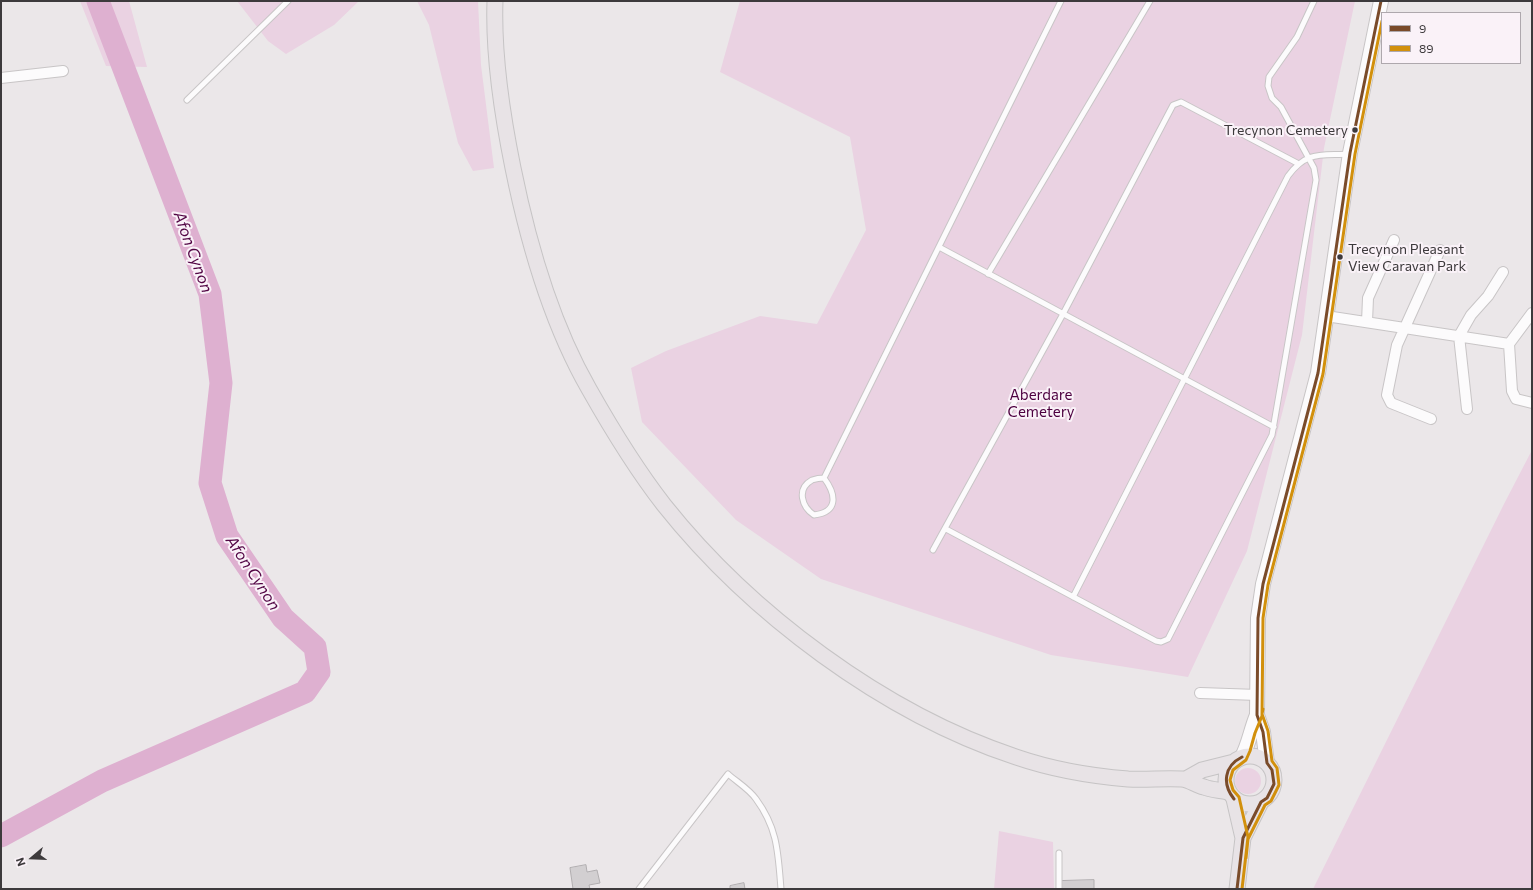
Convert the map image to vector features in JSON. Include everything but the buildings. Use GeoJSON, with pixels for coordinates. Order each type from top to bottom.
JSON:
{"type":"FeatureCollection","features":[{"type":"Feature","properties":{"kind":"main road"},"geometry":{"type":"LineString","coordinates":[[495,1],[494,26],[505,126],[518,193],[538,266],[561,330],[588,387],[626,449],[663,504],[706,553],[756,602],[847,672],[915,713],[964,736],[1017,758],[1080,773],[1129,779],[1186,779],[1205,788],[1231,795],[1248,805],[1261,802],[1267,798],[1274,784],[1272,770],[1267,763],[1256,757],[1238,759],[1202,770],[1186,779]]}},
{"type":"Feature","properties":{"kind":"main road"},"geometry":{"type":"LineString","coordinates":[[1243,838],[1231,795],[1225,780],[1226,774],[1246,750],[1250,731],[1257,715],[1258,618],[1263,584],[1318,373],[1350,154],[1380,1]]}},
{"type":"Feature","properties":{"kind":"main road"},"geometry":{"type":"LineString","coordinates":[[1257,715],[1263,732],[1267,763]]}},
{"type":"Feature","properties":{"kind":"main road"},"geometry":{"type":"LineString","coordinates":[[1237,889],[1243,838],[1261,802]]}},
{"type":"Feature","properties":{"kind":"street"},"geometry":{"type":"LineString","coordinates":[[1,78],[63,70]]}},
{"type":"Feature","properties":{"kind":"street"},"geometry":{"type":"LineString","coordinates":[[1367,322],[1368,298],[1394,240]]}},
{"type":"Feature","properties":{"kind":"street"},"geometry":{"type":"LineString","coordinates":[[1431,419],[1391,404],[1387,395],[1397,345],[1440,250]]}},
{"type":"Feature","properties":{"kind":"street"},"geometry":{"type":"LineString","coordinates":[[1467,409],[1460,336],[1471,315],[1488,296],[1503,272]]}},
{"type":"Feature","properties":{"kind":"street"},"geometry":{"type":"LineString","coordinates":[[1532,313],[1509,344],[1512,391],[1516,399],[1532,403]]}},
{"type":"Feature","properties":{"kind":"street"},"geometry":{"type":"LineString","coordinates":[[1326,316],[1509,344]]}},
{"type":"Feature","properties":{"kind":"street"},"geometry":{"type":"LineString","coordinates":[[1200,693],[1258,695]]}},
{"type":"Feature","properties":{"kind":"lane"},"geometry":{"type":"LineString","coordinates":[[187,100],[288,1]]}},
{"type":"Feature","properties":{"kind":"lane"},"geometry":{"type":"LineString","coordinates":[[824,478],[1061,1]]}},
{"type":"Feature","properties":{"kind":"lane"},"geometry":{"type":"LineString","coordinates":[[988,274],[1150,1]]}},
{"type":"Feature","properties":{"kind":"lane"},"geometry":{"type":"LineString","coordinates":[[946,529],[1156,641],[1161,642],[1168,639],[1272,435],[1274,427],[1316,180],[1314,168],[1308,156],[1281,107],[1272,98],[1268,86],[1269,77],[1297,37],[1314,1]]}},
{"type":"Feature","properties":{"kind":"lane"},"geometry":{"type":"LineString","coordinates":[[933,550],[946,529],[1063,314],[1173,105],[1181,102],[1297,163]]}},
{"type":"Feature","properties":{"kind":"lane"},"geometry":{"type":"LineString","coordinates":[[1073,597],[1288,176],[1297,163],[1308,156],[1350,154]]}},
{"type":"Feature","properties":{"kind":"lane"},"geometry":{"type":"LineString","coordinates":[[939,247],[1274,427]]}},
{"type":"Feature","properties":{"kind":"lane"},"geometry":{"type":"LineString","coordinates":[[824,478],[832,488],[833,502],[829,509],[822,514],[814,515],[807,510],[803,503],[802,493],[805,485],[812,480],[824,478]]}},
{"type":"Feature","properties":{"kind":"lane"},"geometry":{"type":"LineString","coordinates":[[639,889],[728,774],[755,798],[773,827],[778,854],[781,889]]}},
{"type":"Feature","properties":{"kind":"lane"},"geometry":{"type":"LineString","coordinates":[[1059,853],[1059,889]]}},
{"type":"Feature","properties":{"kind":"green space"},"geometry":{"type":"Polygon","coordinates":[[[80,1],[129,1],[147,67],[106,66],[80,1]]]}},
{"type":"Feature","properties":{"kind":"green space"},"geometry":{"type":"Polygon","coordinates":[[[237,1],[359,1],[334,25],[286,54],[268,41],[237,1]]]}},
{"type":"Feature","properties":{"kind":"green space"},"geometry":{"type":"Polygon","coordinates":[[[417,1],[478,1],[481,65],[494,168],[473,171],[458,143],[429,25],[417,1]]]}},
{"type":"Feature","properties":{"kind":"green space","name":"Aberdare Cemetery"},"geometry":{"type":"Polygon","coordinates":[[[740,1],[1355,1],[1324,148],[1302,335],[1247,551],[1188,677],[1051,655],[821,579],[736,520],[642,422],[631,368],[666,351],[760,316],[817,324],[866,230],[850,137],[720,72],[740,1]]]}},
{"type":"Feature","properties":{"kind":"green space"},"geometry":{"type":"Polygon","coordinates":[[[1532,450],[1532,889],[1313,889],[1504,504],[1532,450]]]}},
{"type":"Feature","properties":{"kind":"green space"},"geometry":{"type":"Polygon","coordinates":[[[1248,768],[1257,772],[1261,781],[1257,790],[1248,794],[1239,790],[1235,781],[1239,772],[1248,768]]]}},
{"type":"Feature","properties":{"kind":"green space"},"geometry":{"type":"Polygon","coordinates":[[[999,831],[1053,842],[1054,889],[994,889],[999,831]]]}},
{"type":"Feature","properties":{"kind":"waterway","name":"Afon Cynon"},"geometry":{"type":"LineString","coordinates":[[1,836],[102,781],[305,692],[319,672],[315,647],[283,618],[227,536],[210,483],[221,383],[210,294],[98,1]]}},
{"type":"Feature","properties":{"kind":"transit line","name":"9"},"geometry":{"type":"LineString","coordinates":[[1237,889],[1243,838],[1261,802],[1267,798],[1274,784],[1272,770],[1267,763],[1263,732],[1257,715],[1258,618],[1263,584],[1318,373],[1350,153],[1381,1]]}},
{"type":"Feature","properties":{"kind":"transit line","name":"89"},"geometry":{"type":"LineString","coordinates":[[1242,889],[1248,837],[1239,797],[1233,790],[1230,780],[1233,770],[1246,760],[1262,716],[1263,618],[1268,585],[1323,374],[1355,154],[1381,26]]}},
{"type":"Feature","properties":{"kind":"transit line","name":"89"},"geometry":{"type":"LineString","coordinates":[[1246,858],[1248,839],[1265,805],[1271,801],[1279,785],[1277,768],[1272,761],[1268,731],[1262,714],[1263,709]]}},
{"type":"Feature","properties":{"kind":"transit line","name":"9"},"geometry":{"type":"LineString","coordinates":[[1234,799],[1228,787],[1228,770],[1231,765],[1242,757]]}},
{"type":"Feature","properties":{"kind":"place","name":"Trecynon Cemetery"},"geometry":{"type":"Point","coordinates":[1355,130]}},
{"type":"Feature","properties":{"kind":"place","name":"Trecynon Pleasant View Caravan Park"},"geometry":{"type":"Point","coordinates":[1340,257]}}]}
